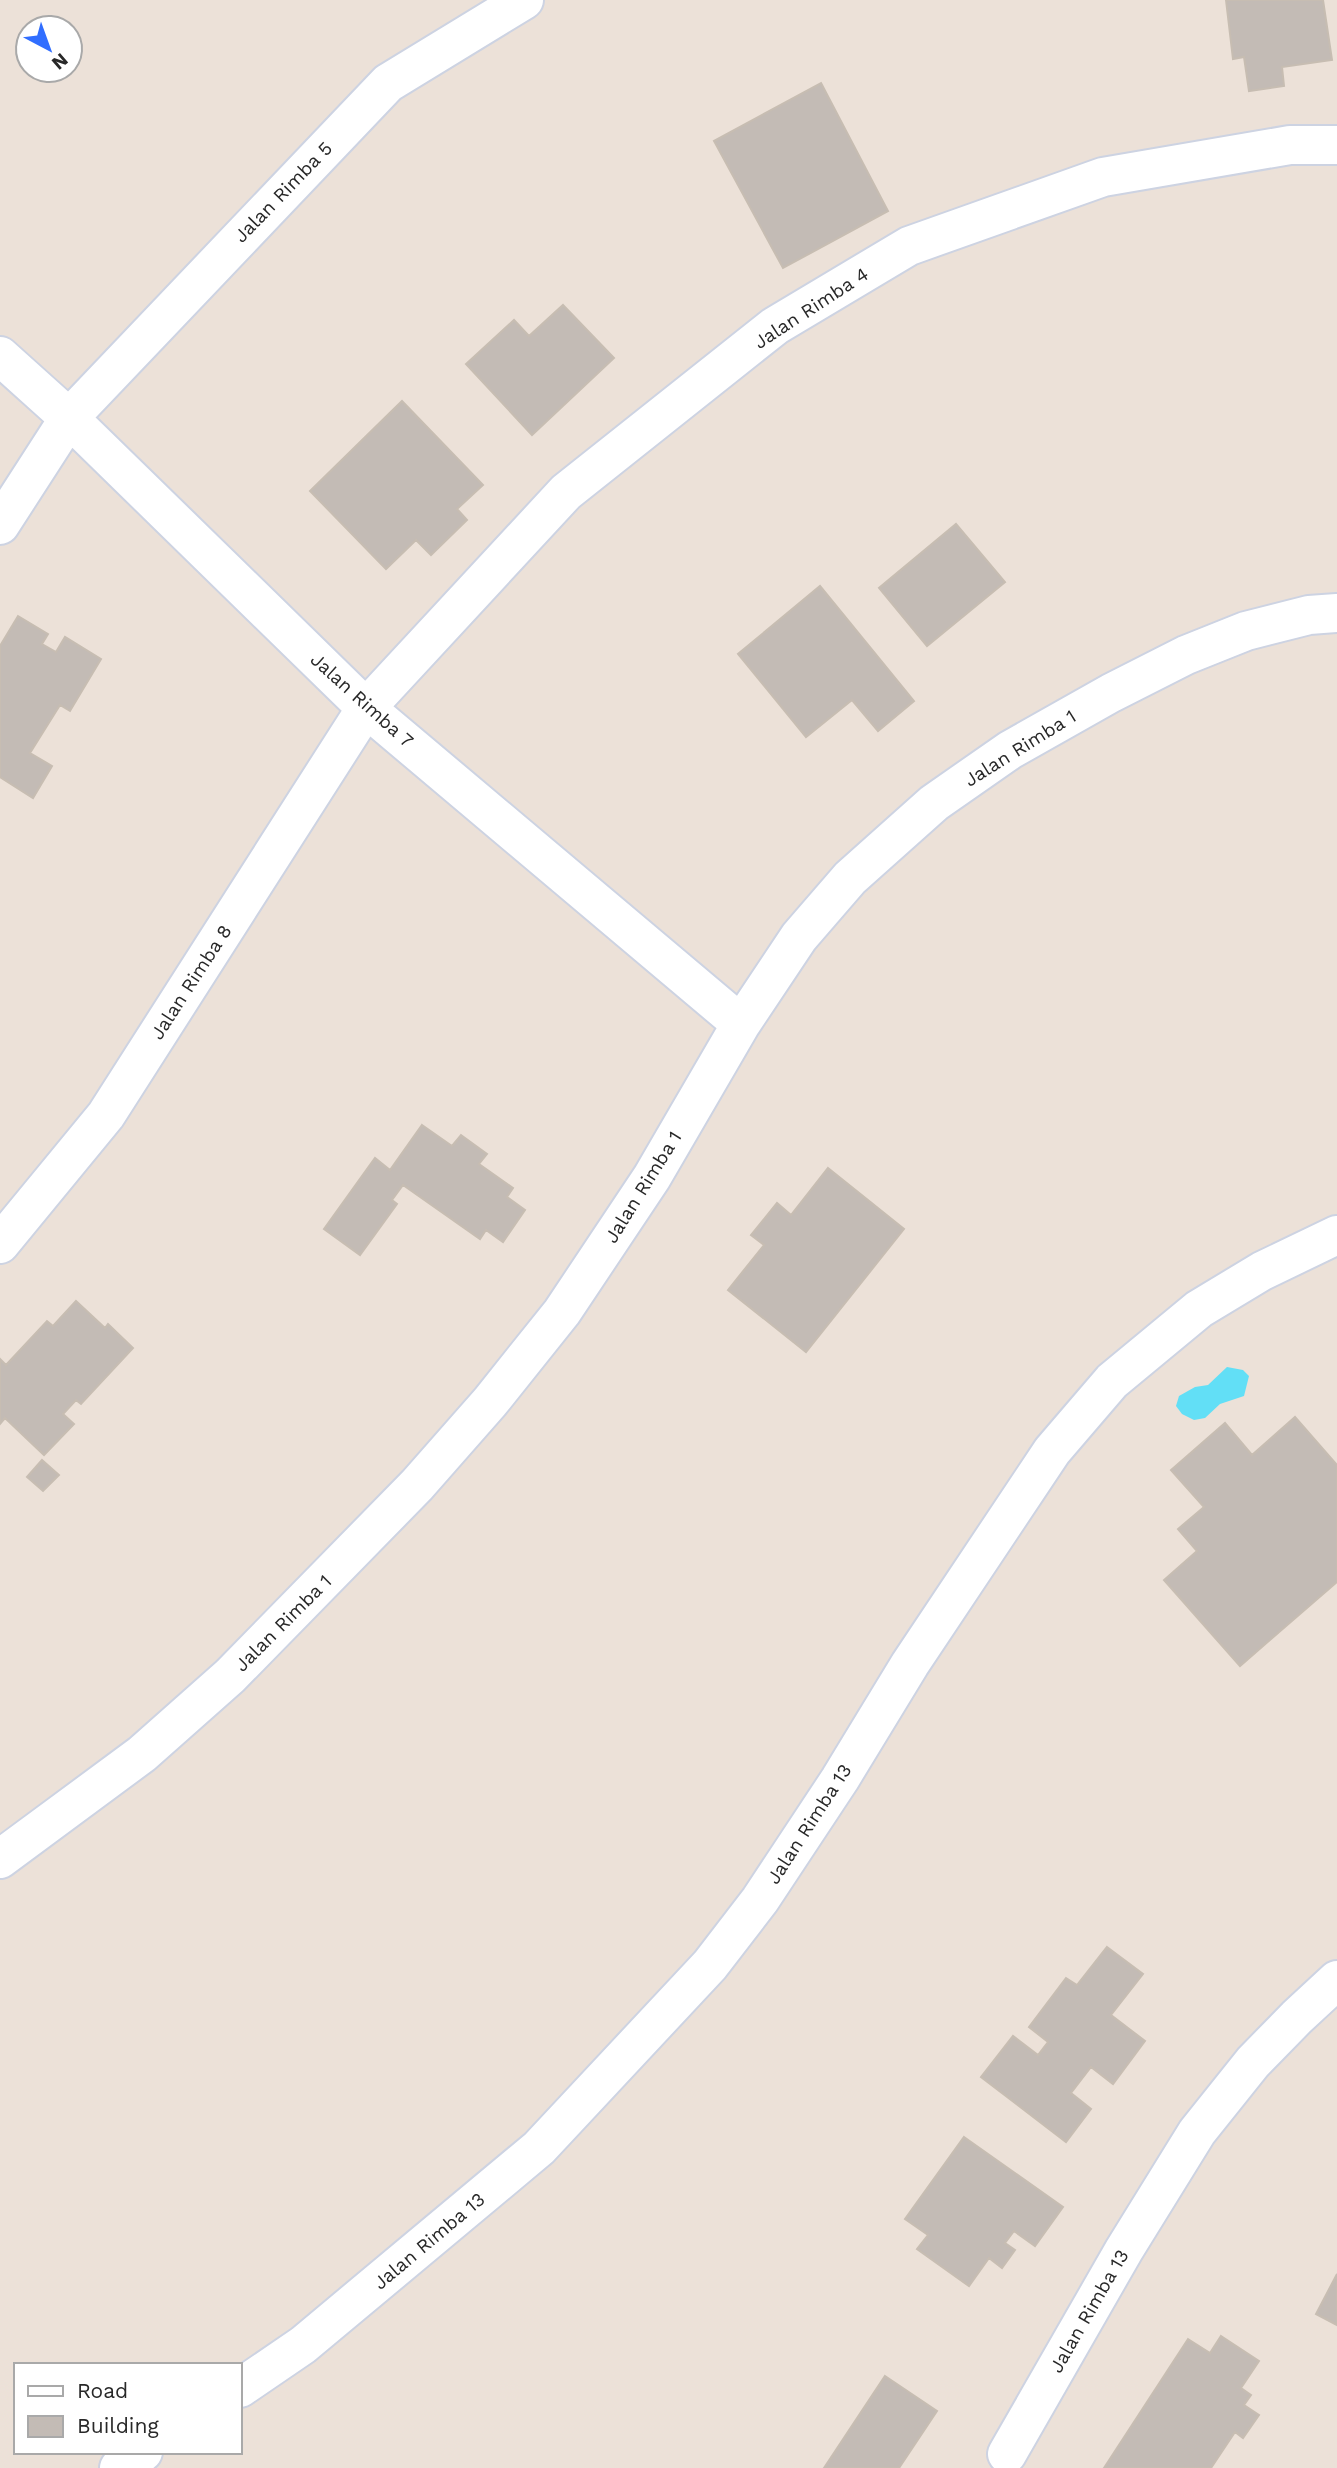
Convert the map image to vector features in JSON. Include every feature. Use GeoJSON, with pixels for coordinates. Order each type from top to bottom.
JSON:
{"type":"FeatureCollection","features":[{"type":"Feature","properties":{"kind":"street","name":"Jalan Rimba 5"},"geometry":{"type":"LineString","coordinates":[[0,525],[69,418],[388,83],[524,0]]}},
{"type":"Feature","properties":{"kind":"street","name":"Jalan Rimba 4"},"geometry":{"type":"LineString","coordinates":[[366,708],[566,492],[775,326],[909,246],[1103,177],[1290,145],[1337,145]]}},
{"type":"Feature","properties":{"kind":"street","name":"Jalan Rimba 7"},"geometry":{"type":"LineString","coordinates":[[0,356],[69,418],[366,708],[741,1024]]}},
{"type":"Feature","properties":{"kind":"street","name":"Jalan Rimba 1"},"geometry":{"type":"LineString","coordinates":[[0,1859],[142,1754],[220,1684],[322,1584],[417,1485],[490,1402],[562,1312],[652,1177],[741,1024],[799,937],[850,878],[934,803],[1010,750],[1111,693],[1186,656],[1246,631],[1309,615],[1337,613]]}},
{"type":"Feature","properties":{"kind":"street","name":"Jalan Rimba 8"},"geometry":{"type":"LineString","coordinates":[[0,1244],[106,1115],[366,708]]}},
{"type":"Feature","properties":{"kind":"street","name":"Jalan Rimba 13"},"geometry":{"type":"LineString","coordinates":[[242,2387],[303,2345],[539,2148],[710,1965],[760,1900],[840,1779],[910,1664],[1052,1451],[1112,1381],[1199,1309],[1262,1271],[1337,1235]]}},
{"type":"Feature","properties":{"kind":"street","name":"Jalan Rimba 13"},"geometry":{"type":"LineString","coordinates":[[1007,2454],[1124,2250],[1197,2132],[1253,2062],[1337,1980]]}},
{"type":"Feature","properties":{"kind":"street"},"geometry":{"type":"LineString","coordinates":[[119,2468],[141,2454]]}},
{"type":"Feature","properties":{"kind":"water"},"geometry":{"type":"Polygon","coordinates":[[[1227,1367],[1243,1370],[1249,1376],[1244,1396],[1220,1404],[1205,1418],[1194,1420],[1182,1414],[1176,1406],[1179,1396],[1195,1387],[1208,1385],[1227,1367]]]}},
{"type":"Feature","properties":{"kind":"building"},"geometry":{"type":"Polygon","coordinates":[[[1226,0],[1323,0],[1332,60],[1282,67],[1284,86],[1249,91],[1244,57],[1233,59],[1226,0]]]}},
{"type":"Feature","properties":{"kind":"building"},"geometry":{"type":"Polygon","coordinates":[[[821,83],[888,211],[783,268],[714,141],[821,83]]]}},
{"type":"Feature","properties":{"kind":"building"},"geometry":{"type":"Polygon","coordinates":[[[563,305],[614,358],[532,435],[466,364],[514,320],[529,336],[563,305]]]}},
{"type":"Feature","properties":{"kind":"building"},"geometry":{"type":"Polygon","coordinates":[[[402,401],[483,485],[457,509],[467,520],[431,555],[416,540],[386,569],[310,491],[402,401]]]}},
{"type":"Feature","properties":{"kind":"building"},"geometry":{"type":"Polygon","coordinates":[[[956,524],[1005,582],[927,646],[879,588],[956,524]]]}},
{"type":"Feature","properties":{"kind":"building"},"geometry":{"type":"Polygon","coordinates":[[[820,586],[914,701],[878,731],[852,700],[806,737],[738,654],[820,586]]]}},
{"type":"Feature","properties":{"kind":"building"},"geometry":{"type":"Polygon","coordinates":[[[18,616],[48,634],[42,644],[56,652],[65,637],[101,659],[70,711],[60,705],[30,753],[52,766],[33,798],[0,777],[0,646],[18,616]]]}},
{"type":"Feature","properties":{"kind":"building"},"geometry":{"type":"Polygon","coordinates":[[[422,1125],[452,1146],[461,1135],[487,1154],[479,1164],[513,1188],[507,1197],[525,1210],[503,1242],[486,1230],[480,1239],[403,1185],[392,1200],[397,1204],[360,1255],[324,1229],[375,1158],[390,1170],[422,1125]]]}},
{"type":"Feature","properties":{"kind":"building"},"geometry":{"type":"Polygon","coordinates":[[[828,1168],[904,1229],[806,1352],[728,1290],[764,1245],[751,1235],[777,1203],[791,1215],[828,1168]]]}},
{"type":"Feature","properties":{"kind":"building"},"geometry":{"type":"Polygon","coordinates":[[[76,1301],[105,1328],[108,1324],[133,1348],[81,1404],[76,1400],[63,1414],[74,1424],[44,1455],[5,1418],[0,1424],[0,1359],[6,1365],[47,1321],[53,1326],[76,1301]]]}},
{"type":"Feature","properties":{"kind":"building"},"geometry":{"type":"Polygon","coordinates":[[[1295,1417],[1337,1465],[1337,1582],[1240,1666],[1164,1580],[1197,1551],[1178,1529],[1204,1507],[1171,1470],[1225,1423],[1252,1455],[1295,1417]]]}},
{"type":"Feature","properties":{"kind":"building"},"geometry":{"type":"Polygon","coordinates":[[[42,1460],[59,1475],[43,1491],[27,1477],[42,1460]]]}},
{"type":"Feature","properties":{"kind":"building"},"geometry":{"type":"Polygon","coordinates":[[[1107,1947],[1143,1974],[1111,2015],[1145,2041],[1113,2084],[1091,2067],[1071,2093],[1091,2109],[1066,2142],[981,2077],[1013,2036],[1038,2055],[1048,2042],[1029,2027],[1066,1978],[1077,1985],[1107,1947]]]}},
{"type":"Feature","properties":{"kind":"building"},"geometry":{"type":"Polygon","coordinates":[[[964,2137],[1063,2207],[1035,2246],[1014,2231],[1005,2243],[1015,2250],[1002,2268],[989,2258],[969,2286],[917,2249],[928,2235],[905,2219],[964,2137]]]}},
{"type":"Feature","properties":{"kind":"building"},"geometry":{"type":"Polygon","coordinates":[[[1337,2274],[1337,2325],[1316,2314],[1337,2274]]]}},
{"type":"Feature","properties":{"kind":"building"},"geometry":{"type":"Polygon","coordinates":[[[1221,2336],[1259,2361],[1241,2388],[1251,2395],[1244,2405],[1259,2415],[1243,2438],[1235,2432],[1211,2468],[1104,2468],[1188,2339],[1210,2353],[1221,2336]]]}},
{"type":"Feature","properties":{"kind":"building"},"geometry":{"type":"Polygon","coordinates":[[[885,2376],[937,2411],[899,2468],[824,2468],[885,2376]]]}}]}
